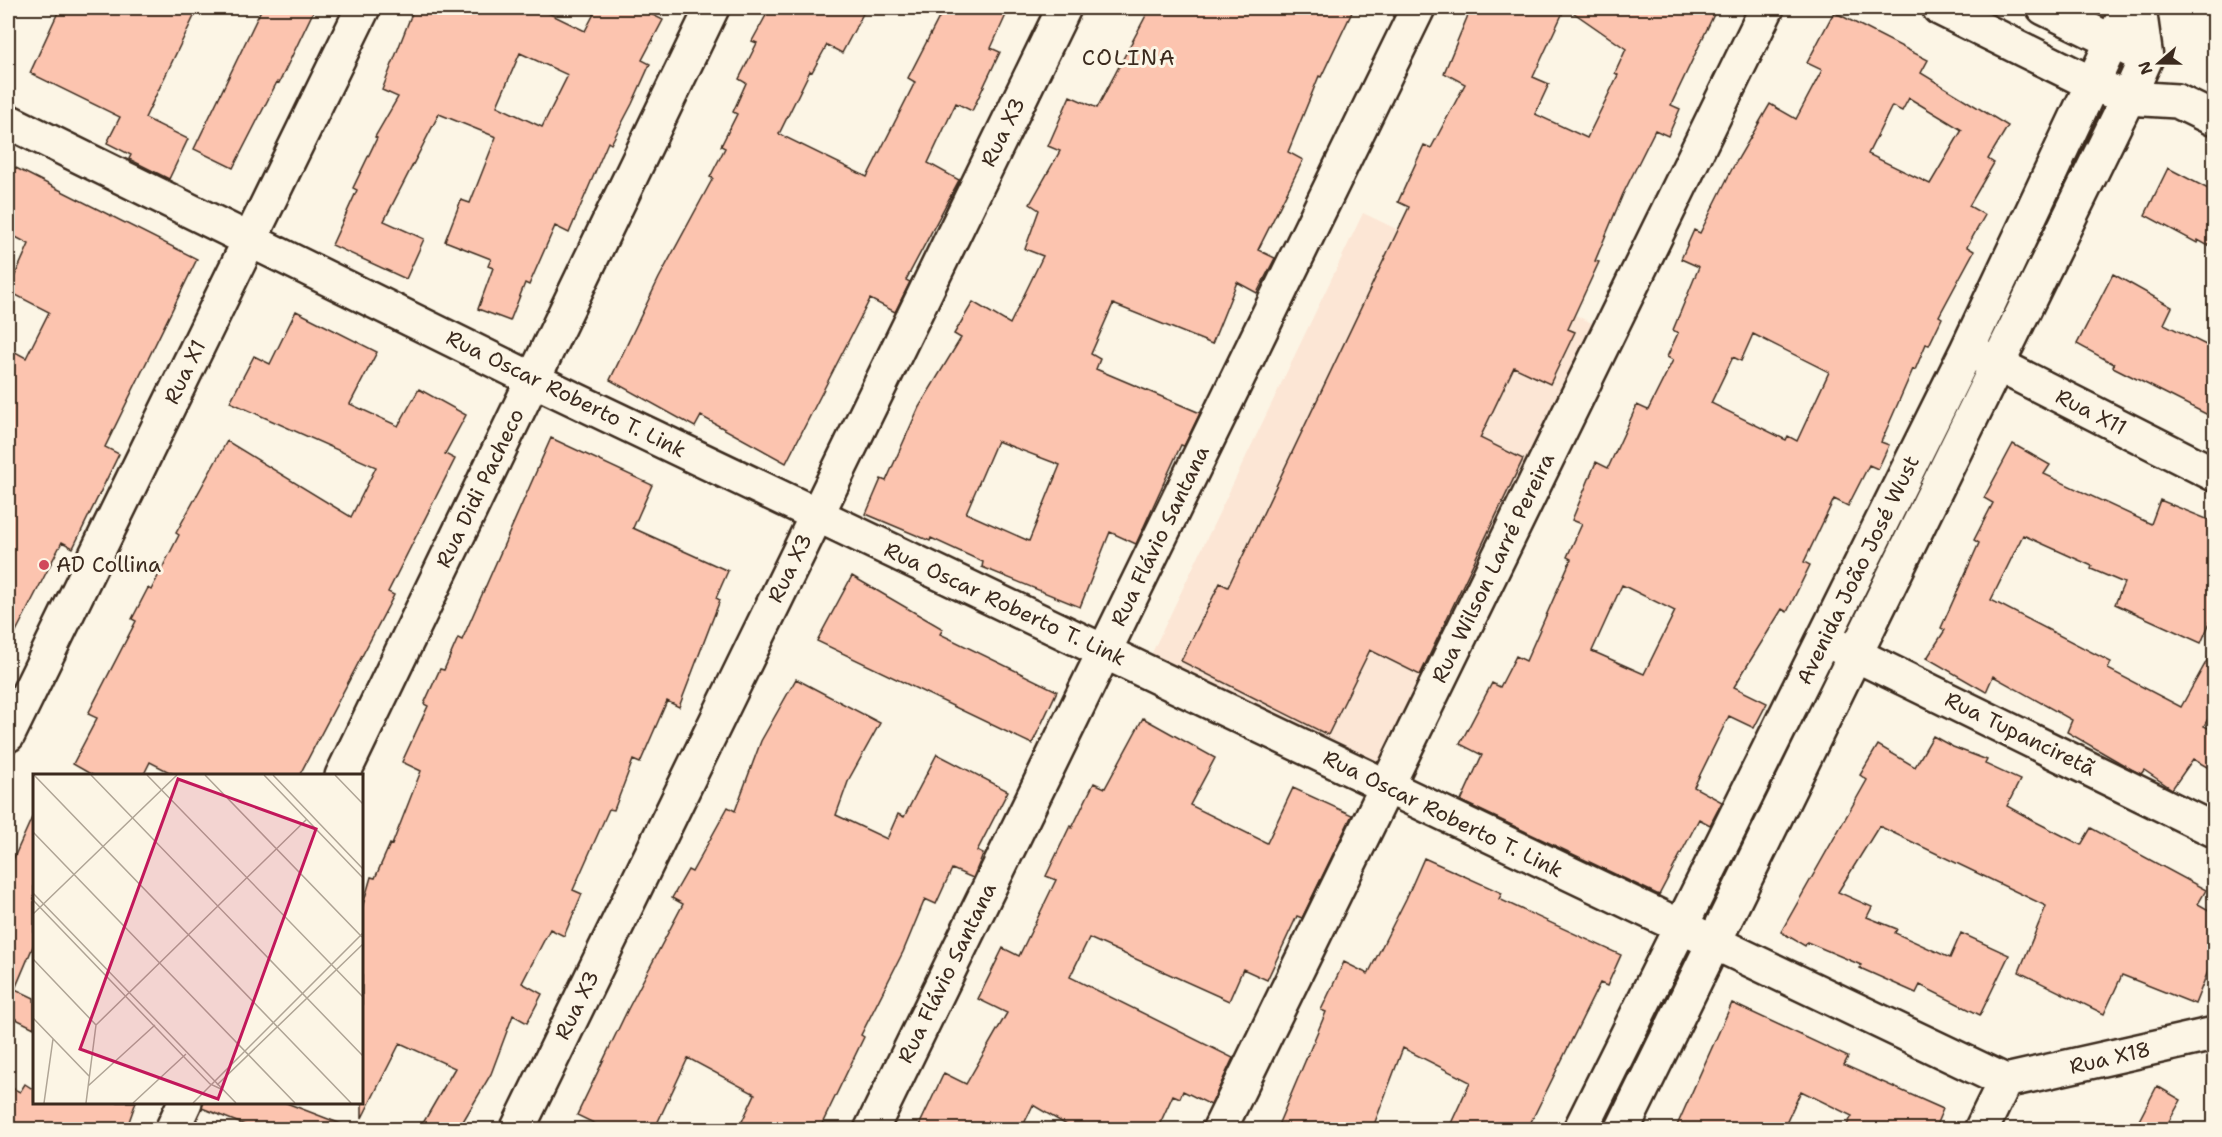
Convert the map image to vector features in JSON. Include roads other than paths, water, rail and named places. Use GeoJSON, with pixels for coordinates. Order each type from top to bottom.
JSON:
{"type":"FeatureCollection","features":[{"type":"Feature","properties":{"kind":"street","name":"Rua X1"},"geometry":{"type":"LineString","coordinates":[[8,735],[363,8]]}},
{"type":"Feature","properties":{"kind":"street","name":"Rua Didi Pacheco"},"geometry":{"type":"LineString","coordinates":[[343,774],[712,8]]}},
{"type":"Feature","properties":{"kind":"street","name":"Rua X3"},"geometry":{"type":"LineString","coordinates":[[517,1130],[1064,8]]}},
{"type":"Feature","properties":{"kind":"street","name":"Rua Flávio Santana"},"geometry":{"type":"LineString","coordinates":[[871,1130],[1418,8]]}},
{"type":"Feature","properties":{"kind":"street","name":"Rua Wilson Larré Pereira"},"geometry":{"type":"LineString","coordinates":[[1219,1130],[1767,8]]}},
{"type":"Feature","properties":{"kind":"street"},"geometry":{"type":"LineString","coordinates":[[1939,8],[2093,84],[2128,98],[2177,101],[2214,119]]}},
{"type":"Feature","properties":{"kind":"street"},"geometry":{"type":"LineString","coordinates":[[2044,8],[2146,58]]}},
{"type":"Feature","properties":{"kind":"street","name":"Avenida João José Wust"},"geometry":{"type":"LineString","coordinates":[[1580,1130],[1967,350],[2128,8]]}},
{"type":"Feature","properties":{"kind":"street"},"geometry":{"type":"LineString","coordinates":[[2139,8],[2146,58],[2177,101]]}},
{"type":"Feature","properties":{"kind":"street","name":"Avenida João José Wust"},"geometry":{"type":"LineString","coordinates":[[1622,1130],[2146,58]]}},
{"type":"Feature","properties":{"kind":"street","name":"Rua Oscar Roberto T. Link"},"geometry":{"type":"LineString","coordinates":[[8,121],[532,379],[2005,1081]]}},
{"type":"Feature","properties":{"kind":"street","name":"Rua X11"},"geometry":{"type":"LineString","coordinates":[[1967,350],[2214,474]]}},
{"type":"Feature","properties":{"kind":"street","name":"Rua Tupanciretã"},"geometry":{"type":"LineString","coordinates":[[1824,639],[2214,830]]}},
{"type":"Feature","properties":{"kind":"street","name":"Rua X18"},"geometry":{"type":"LineString","coordinates":[[2005,1081],[2214,1034]]}},
{"type":"Feature","properties":{"kind":"street"},"geometry":{"type":"LineString","coordinates":[[1981,1130],[2005,1081]]}},
{"type":"Feature","properties":{"kind":"street"},"geometry":{"type":"LineString","coordinates":[[172,1130],[184,1104]]}},
{"type":"Feature","properties":{"kind":"place","name":"AD Collina"},"geometry":{"type":"Point","coordinates":[44,565]}},
{"type":"Feature","properties":{"kind":"district","name":"COLINA"},"geometry":{"type":"Point","coordinates":[1129,57]}}]}
